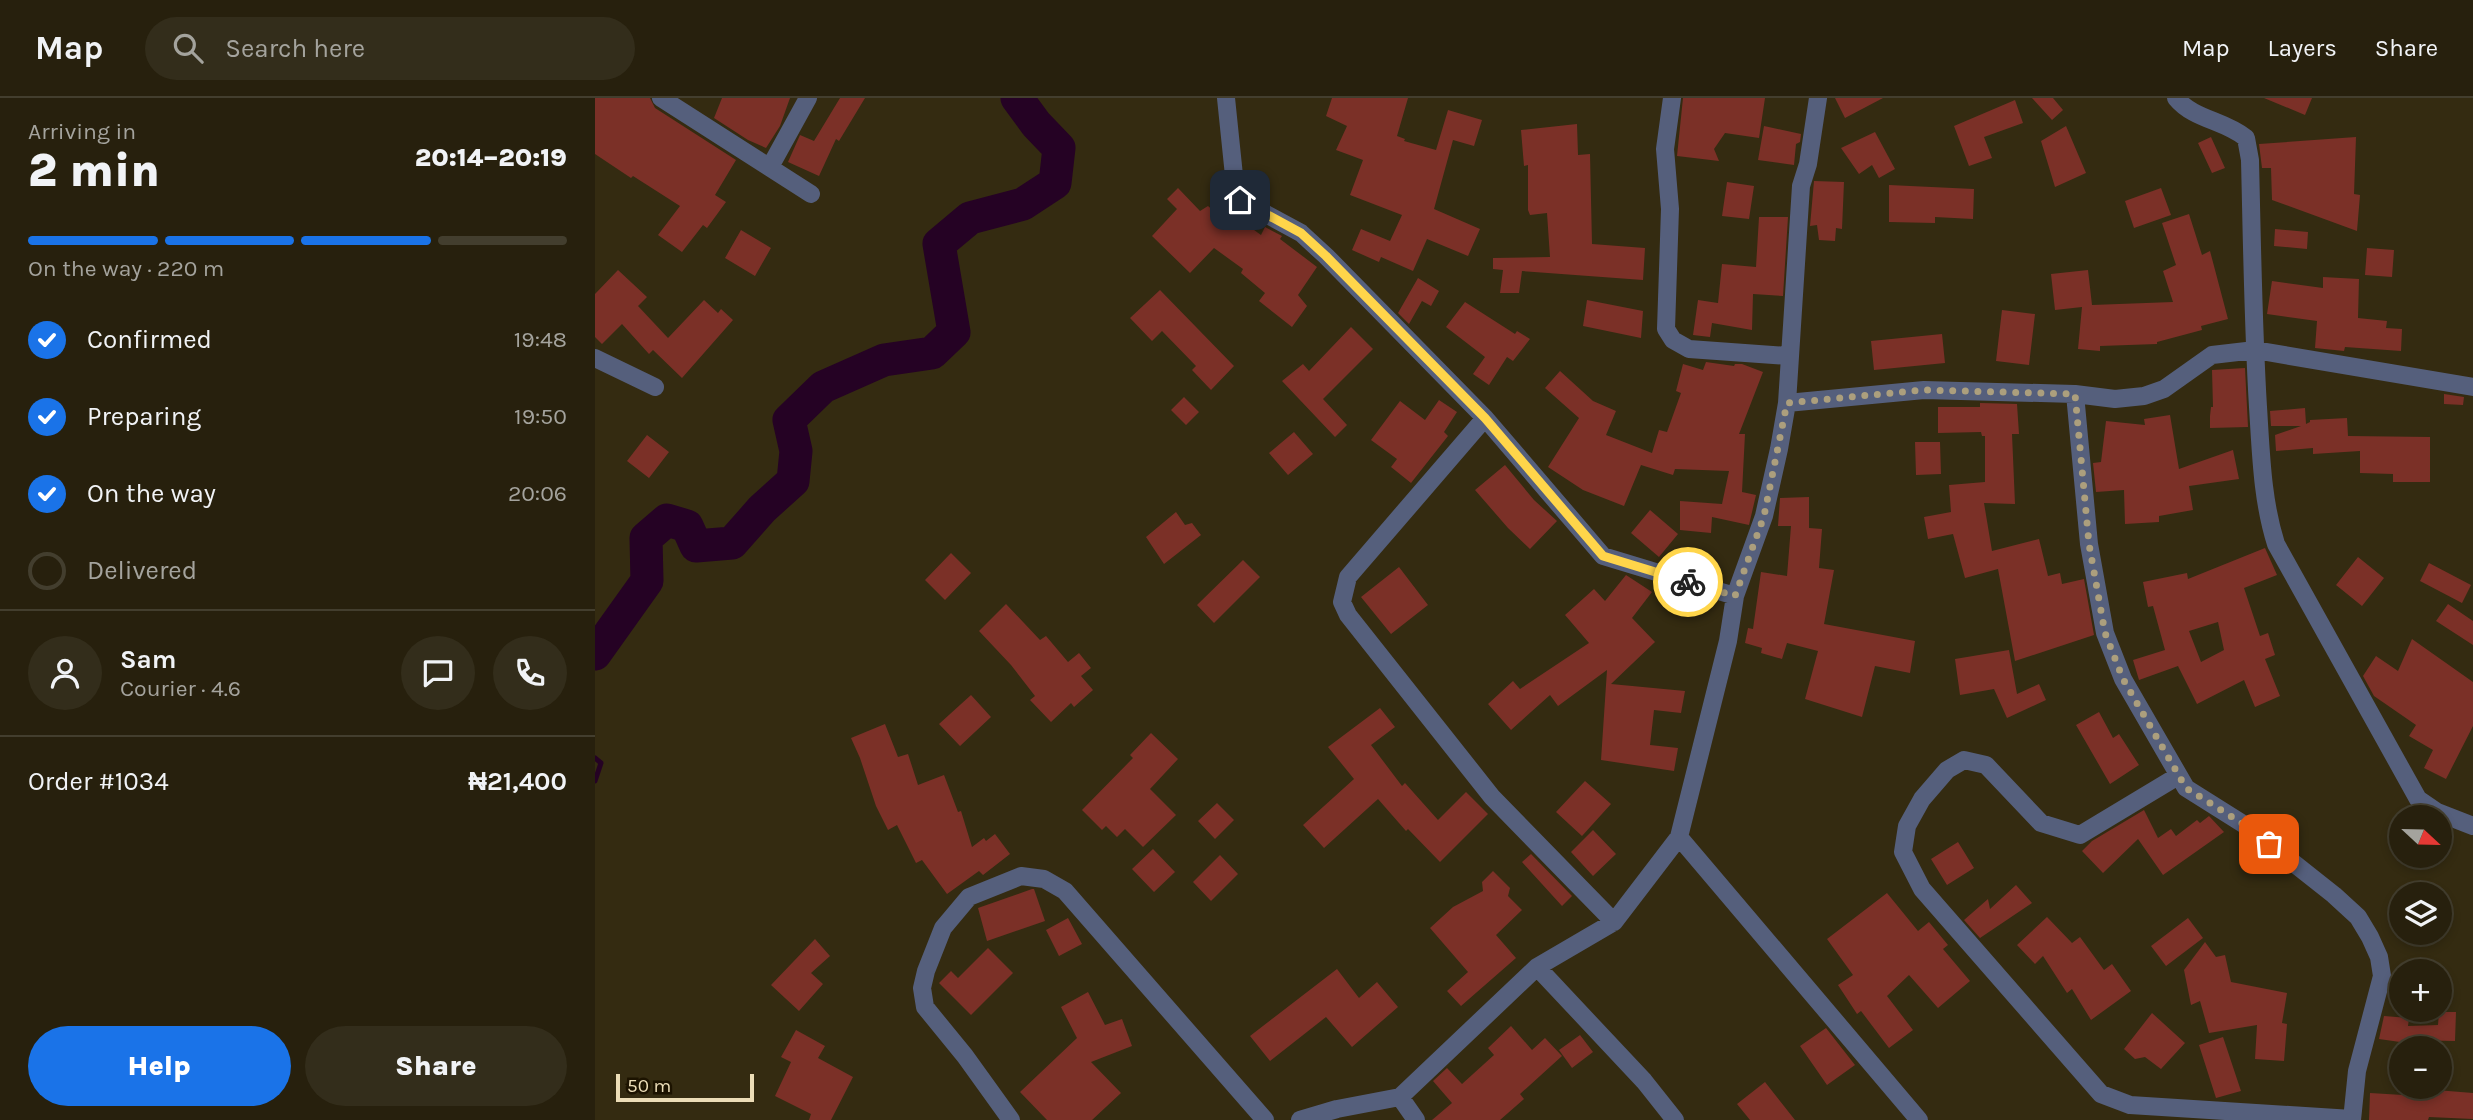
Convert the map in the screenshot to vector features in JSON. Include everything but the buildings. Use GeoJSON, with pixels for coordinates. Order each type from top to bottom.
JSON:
{"type":"FeatureCollection","features":[{"type":"Feature","properties":{"kind":"street"},"geometry":{"type":"LineString","coordinates":[[661,98],[811,194]]}},
{"type":"Feature","properties":{"kind":"street"},"geometry":{"type":"LineString","coordinates":[[770,167],[808,98]]}},
{"type":"Feature","properties":{"kind":"street"},"geometry":{"type":"LineString","coordinates":[[1226,98],[1236,195],[1240,200],[1301,233],[1485,418],[1603,556],[1735,596]]}},
{"type":"Feature","properties":{"kind":"street"},"geometry":{"type":"LineString","coordinates":[[1672,98],[1665,149],[1670,209],[1666,329],[1673,340],[1689,349],[1789,356]]}},
{"type":"Feature","properties":{"kind":"street"},"geometry":{"type":"LineString","coordinates":[[1300,1120],[1336,1109],[1400,1097],[1537,967],[1614,922],[1679,837],[1728,641],[1735,596],[1764,516],[1787,403],[1801,186],[1808,164],[1818,98]]}},
{"type":"Feature","properties":{"kind":"street"},"geometry":{"type":"LineString","coordinates":[[2176,98],[2186,109],[2233,127],[2246,138],[2250,160],[2255,350],[2263,482],[2268,519],[2276,544],[2418,799],[2437,812],[2473,826]]}},
{"type":"Feature","properties":{"kind":"street"},"geometry":{"type":"LineString","coordinates":[[1787,403],[1924,390],[2075,394],[2115,399],[2144,396],[2164,389],[2212,355],[2255,350],[2473,387]]}},
{"type":"Feature","properties":{"kind":"street"},"geometry":{"type":"LineString","coordinates":[[595,358],[655,387]]}},
{"type":"Feature","properties":{"kind":"street"},"geometry":{"type":"LineString","coordinates":[[2075,394],[2089,544],[2105,633],[2123,679],[2186,788],[2248,827],[2334,895],[2358,917],[2379,957],[2382,976],[2357,1071],[2352,1120],[2130,1105],[2101,1094],[1922,888],[1903,852],[1907,826],[1922,799],[1947,770],[1964,760],[1986,765],[2041,823],[2080,835],[2178,776]]}},
{"type":"Feature","properties":{"kind":"street"},"geometry":{"type":"LineString","coordinates":[[1485,418],[1347,577],[1342,602],[1348,615],[1492,797],[1614,922]]}},
{"type":"Feature","properties":{"kind":"street"},"geometry":{"type":"LineString","coordinates":[[1679,837],[1919,1120]]}},
{"type":"Feature","properties":{"kind":"street"},"geometry":{"type":"LineString","coordinates":[[1011,1120],[925,1007],[922,988],[943,928],[969,897],[1021,876],[1044,879],[1065,891],[1265,1120]]}},
{"type":"Feature","properties":{"kind":"street"},"geometry":{"type":"LineString","coordinates":[[1537,967],[1644,1081],[1675,1120]]}},
{"type":"Feature","properties":{"kind":"street"},"geometry":{"type":"LineString","coordinates":[[1400,1097],[1416,1120]]}},
{"type":"Feature","properties":{"kind":"waterway"},"geometry":{"type":"LineString","coordinates":[[595,654],[647,581],[646,538],[667,520],[687,526],[696,546],[732,543],[762,509],[793,481],[796,451],[789,420],[823,387],[884,360],[932,353],[954,332],[939,244],[970,218],[1023,204],[1055,183],[1059,148],[1036,124],[1017,98]]}},
{"type":"Feature","properties":{"kind":"waterway"},"geometry":{"type":"LineString","coordinates":[[595,758],[601,763],[595,781]]}},
{"type":"Feature","properties":{"kind":"way so far"},"geometry":{"type":"LineString","coordinates":[[1688,582],[1735,596],[1764,516],[1787,403],[1924,390],[2075,394],[2089,544],[2105,633],[2123,679],[2186,788],[2248,827],[2269,844]]}},
{"type":"Feature","properties":{"kind":"route"},"geometry":{"type":"LineString","coordinates":[[1240,200],[1301,233],[1326,256],[1485,418],[1603,556],[1688,582]]}}]}
